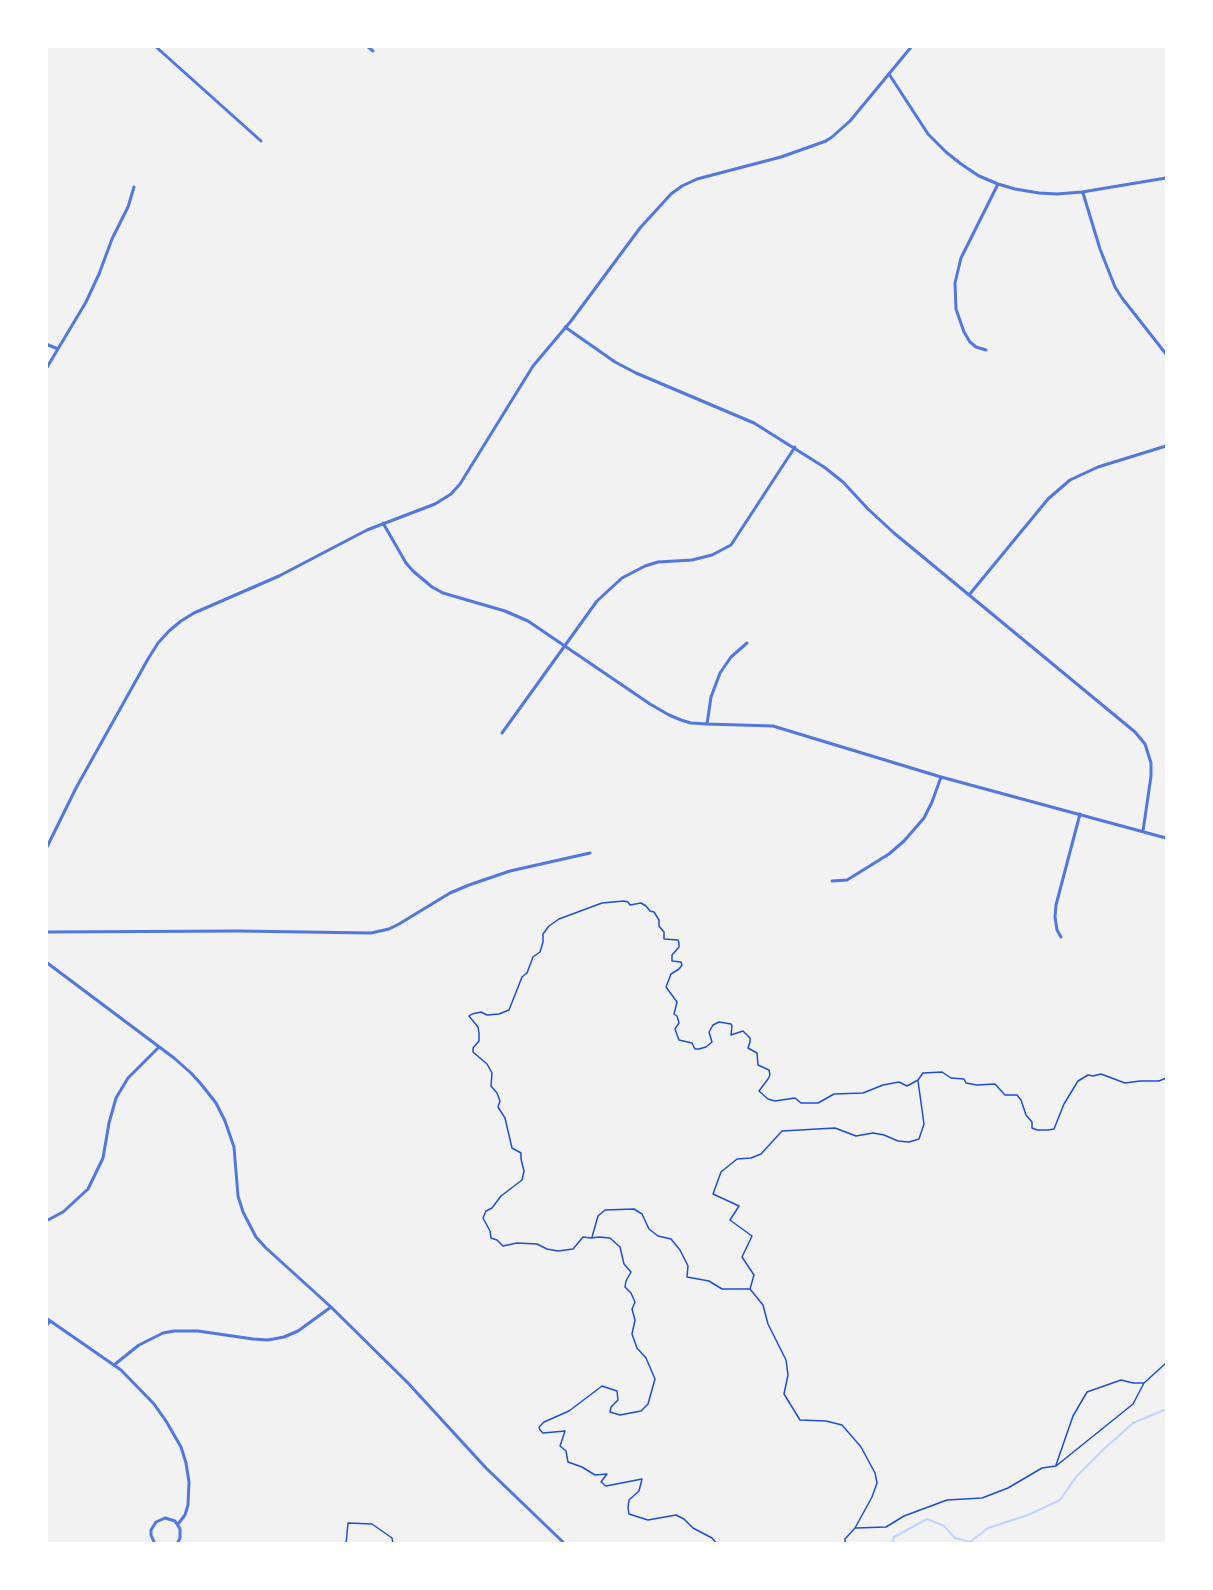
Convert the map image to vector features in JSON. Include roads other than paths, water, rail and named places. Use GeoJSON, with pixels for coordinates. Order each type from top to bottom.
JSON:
{"type":"FeatureCollection","features":[{"type":"Feature","properties":{"kind":"street"},"geometry":{"type":"LineString","coordinates":[[155,46],[261,141]]}},
{"type":"Feature","properties":{"kind":"street"},"geometry":{"type":"LineString","coordinates":[[367,46],[373,51]]}},
{"type":"Feature","properties":{"kind":"street"},"geometry":{"type":"LineString","coordinates":[[46,849],[76,788],[148,660],[158,643],[169,631],[194,613],[279,576],[368,530],[435,504],[451,494],[460,484],[533,366],[566,327],[640,228],[671,194],[697,179],[781,157],[826,141],[850,121],[912,46]]}},
{"type":"Feature","properties":{"kind":"street"},"geometry":{"type":"LineString","coordinates":[[889,74],[928,134],[961,164],[979,176],[998,184],[1015,189],[1057,194],[1167,178]]}},
{"type":"Feature","properties":{"kind":"street"},"geometry":{"type":"LineString","coordinates":[[986,350],[976,347],[964,333],[956,309],[955,283],[961,258],[998,184]]}},
{"type":"Feature","properties":{"kind":"street"},"geometry":{"type":"LineString","coordinates":[[46,369],[86,302],[128,207],[134,187]]}},
{"type":"Feature","properties":{"kind":"street"},"geometry":{"type":"LineString","coordinates":[[1082,192],[1115,287],[1167,354]]}},
{"type":"Feature","properties":{"kind":"street"},"geometry":{"type":"LineString","coordinates":[[566,327],[615,362],[754,423],[824,467],[843,482],[868,510],[894,533],[1135,732],[1145,744],[1151,763],[1143,832]]}},
{"type":"Feature","properties":{"kind":"street"},"geometry":{"type":"LineString","coordinates":[[46,344],[58,349]]}},
{"type":"Feature","properties":{"kind":"street"},"geometry":{"type":"LineString","coordinates":[[969,595],[1048,499],[1070,480],[1098,467],[1167,446]]}},
{"type":"Feature","properties":{"kind":"street"},"geometry":{"type":"LineString","coordinates":[[502,733],[597,601],[622,578],[645,566],[658,562],[692,560],[712,555],[731,544],[795,447]]}},
{"type":"Feature","properties":{"kind":"street"},"geometry":{"type":"LineString","coordinates":[[383,524],[412,571],[432,587],[520,618],[669,715],[691,723],[773,726],[941,777],[1167,838]]}},
{"type":"Feature","properties":{"kind":"street"},"geometry":{"type":"LineString","coordinates":[[707,724],[711,697],[720,673],[731,657],[747,643]]}},
{"type":"Feature","properties":{"kind":"street"},"geometry":{"type":"LineString","coordinates":[[832,881],[848,880],[889,854],[904,841],[924,818],[941,777]]}},
{"type":"Feature","properties":{"kind":"street"},"geometry":{"type":"LineString","coordinates":[[1061,937],[1057,930],[1056,905],[1080,814]]}},
{"type":"Feature","properties":{"kind":"street"},"geometry":{"type":"LineString","coordinates":[[46,932],[371,933],[389,929],[450,893],[469,885],[510,871],[590,853]]}},
{"type":"Feature","properties":{"kind":"street"},"geometry":{"type":"LineString","coordinates":[[46,962],[191,1073],[216,1103],[225,1121],[234,1147],[238,1196],[243,1212],[256,1237],[408,1383],[486,1468],[565,1544]]}},
{"type":"Feature","properties":{"kind":"street"},"geometry":{"type":"LineString","coordinates":[[46,1221],[63,1212],[88,1189],[103,1158],[116,1098],[128,1078],[159,1047]]}},
{"type":"Feature","properties":{"kind":"street"},"geometry":{"type":"LineString","coordinates":[[114,1365],[139,1345],[164,1333],[198,1330],[253,1340],[268,1340],[298,1331],[331,1307]]}},
{"type":"Feature","properties":{"kind":"street"},"geometry":{"type":"LineString","coordinates":[[46,1318],[131,1378],[166,1421],[181,1448],[189,1482],[185,1515],[178,1524]]}},
{"type":"Feature","properties":{"kind":"street"},"geometry":{"type":"LineString","coordinates":[[46,1326],[50,1321]]}},
{"type":"Feature","properties":{"kind":"street"},"geometry":{"type":"LineString","coordinates":[[155,1544],[151,1530],[156,1522],[165,1518],[178,1524],[181,1534],[177,1544]]}},
{"type":"Feature","properties":{"kind":"waterway"},"geometry":{"type":"LineString","coordinates":[[892,1544],[894,1537],[927,1519],[944,1526],[955,1538],[970,1542],[988,1528],[1028,1515],[1060,1500],[1076,1477],[1133,1423],[1166,1410]]}}]}
